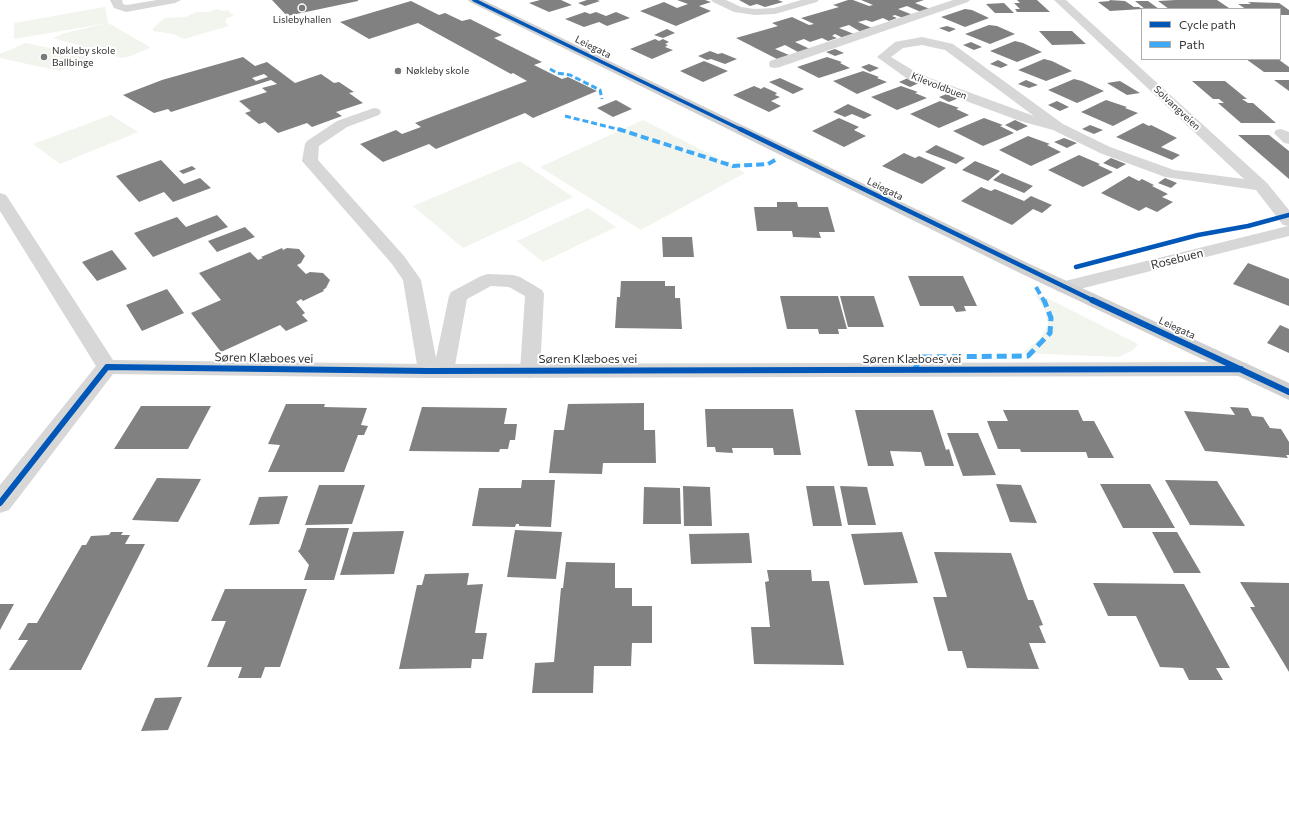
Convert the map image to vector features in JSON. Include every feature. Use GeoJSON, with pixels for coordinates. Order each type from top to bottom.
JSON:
{"type":"FeatureCollection","features":[{"type":"Feature","properties":{"kind":"street"},"geometry":{"type":"LineString","coordinates":[[116,0],[118,6],[126,9],[175,0]]}},
{"type":"Feature","properties":{"kind":"street","name":"Leiegata"},"geometry":{"type":"LineString","coordinates":[[474,0],[1064,287],[1289,392]]}},
{"type":"Feature","properties":{"kind":"street"},"geometry":{"type":"LineString","coordinates":[[717,0],[738,10],[755,12],[775,11],[813,0]]}},
{"type":"Feature","properties":{"kind":"street"},"geometry":{"type":"LineString","coordinates":[[775,64],[964,0]]}},
{"type":"Feature","properties":{"kind":"street","name":"Solvangveien"},"geometry":{"type":"LineString","coordinates":[[1060,0],[1261,186],[1289,221]]}},
{"type":"Feature","properties":{"kind":"street","name":"Kilevoldbuen"},"geometry":{"type":"LineString","coordinates":[[1058,127],[1025,118],[914,77],[883,57],[899,45],[922,41],[949,47],[1058,127],[1105,150],[1171,174],[1261,186]]}},
{"type":"Feature","properties":{"kind":"street"},"geometry":{"type":"LineString","coordinates":[[374,112],[342,124],[312,144],[310,161],[398,260],[412,280],[436,371]]}},
{"type":"Feature","properties":{"kind":"street"},"geometry":{"type":"LineString","coordinates":[[0,198],[107,367],[0,503]]}},
{"type":"Feature","properties":{"kind":"street","name":"Rosebuen"},"geometry":{"type":"LineString","coordinates":[[1064,287],[1289,231]]}},
{"type":"Feature","properties":{"kind":"street"},"geometry":{"type":"LineString","coordinates":[[436,371],[458,296],[488,280],[513,280],[535,294],[530,371]]}},
{"type":"Feature","properties":{"kind":"street","name":"Søren Klæboes vei"},"geometry":{"type":"LineString","coordinates":[[107,367],[436,371],[1242,369]]}},
{"type":"Feature","properties":{"kind":"shaded area"},"geometry":{"type":"Polygon","coordinates":[[[105,7],[108,23],[14,39],[14,23],[105,7]]]}},
{"type":"Feature","properties":{"kind":"shaded area"},"geometry":{"type":"Polygon","coordinates":[[[217,9],[224,11],[228,10],[234,16],[227,18],[225,22],[229,26],[184,39],[174,34],[153,31],[153,28],[165,18],[185,17],[197,12],[208,12],[217,9]]]}},
{"type":"Feature","properties":{"kind":"shaded area"},"geometry":{"type":"Polygon","coordinates":[[[108,23],[150,47],[128,57],[122,58],[53,38],[65,33],[108,23]]]}},
{"type":"Feature","properties":{"kind":"shaded area","name":"Nøkleby skole Ballbinge"},"geometry":{"type":"Polygon","coordinates":[[[26,43],[91,57],[60,71],[0,58],[0,54],[26,43]]]}},
{"type":"Feature","properties":{"kind":"shaded area"},"geometry":{"type":"Polygon","coordinates":[[[111,115],[138,132],[60,164],[33,144],[111,115]]]}},
{"type":"Feature","properties":{"kind":"shaded area"},"geometry":{"type":"Polygon","coordinates":[[[643,120],[745,173],[641,230],[540,167],[643,120]]]}},
{"type":"Feature","properties":{"kind":"shaded area"},"geometry":{"type":"Polygon","coordinates":[[[520,161],[573,197],[463,248],[413,206],[520,161]]]}},
{"type":"Feature","properties":{"kind":"shaded area"},"geometry":{"type":"Polygon","coordinates":[[[588,208],[616,227],[543,262],[517,241],[588,208]]]}},
{"type":"Feature","properties":{"kind":"shaded area"},"geometry":{"type":"Polygon","coordinates":[[[1034,293],[1045,297],[1138,344],[1133,350],[1119,357],[1022,353],[1040,339],[1048,325],[1045,310],[1034,293]]]}},
{"type":"Feature","properties":{"kind":"building","name":"Lislebyhallen"},"geometry":{"type":"Polygon","coordinates":[[[272,0],[358,0],[358,1],[287,16],[272,0]]]}},
{"type":"Feature","properties":{"kind":"building"},"geometry":{"type":"Polygon","coordinates":[[[540,0],[561,0],[572,5],[549,12],[529,3],[540,0]]]}},
{"type":"Feature","properties":{"kind":"building"},"geometry":{"type":"Polygon","coordinates":[[[587,0],[600,1],[585,6],[578,3],[587,0]]]}},
{"type":"Feature","properties":{"kind":"building"},"geometry":{"type":"Polygon","coordinates":[[[677,0],[705,0],[711,2],[699,6],[711,11],[676,26],[640,11],[664,2],[677,8],[688,4],[677,0]]]}},
{"type":"Feature","properties":{"kind":"building"},"geometry":{"type":"Polygon","coordinates":[[[739,0],[778,0],[783,2],[765,7],[757,4],[750,6],[739,0]]]}},
{"type":"Feature","properties":{"kind":"building"},"geometry":{"type":"Polygon","coordinates":[[[848,0],[853,0],[869,6],[873,5],[861,0],[924,0],[915,3],[930,9],[921,12],[907,6],[898,9],[913,15],[903,18],[895,15],[892,16],[897,18],[889,21],[883,18],[872,22],[866,20],[858,22],[872,28],[861,32],[849,25],[839,28],[854,34],[843,38],[835,34],[832,36],[837,38],[828,41],[822,38],[810,42],[804,39],[795,42],[810,49],[798,52],[785,45],[775,49],[789,55],[777,59],[736,38],[778,26],[772,23],[792,17],[809,25],[814,24],[801,18],[839,7],[833,5],[848,0]]]}},
{"type":"Feature","properties":{"kind":"building"},"geometry":{"type":"Polygon","coordinates":[[[1017,0],[1037,0],[1050,12],[1017,12],[1015,9],[1020,9],[1014,3],[1020,3],[1017,0]]]}},
{"type":"Feature","properties":{"kind":"building"},"geometry":{"type":"Polygon","coordinates":[[[1109,0],[1125,1],[1134,7],[1139,7],[1141,9],[1110,11],[1098,2],[1110,1],[1109,0]]]}},
{"type":"Feature","properties":{"kind":"building"},"geometry":{"type":"Polygon","coordinates":[[[1217,0],[1229,8],[1168,8],[1158,1],[1217,0]]]}},
{"type":"Feature","properties":{"kind":"building"},"geometry":{"type":"Polygon","coordinates":[[[411,1],[439,15],[445,13],[462,21],[470,19],[502,35],[494,38],[542,62],[534,65],[562,79],[568,77],[597,91],[533,118],[525,113],[436,149],[429,144],[383,162],[360,144],[396,130],[402,134],[421,127],[415,123],[527,81],[513,73],[511,74],[418,23],[369,39],[340,22],[411,1]]]}},
{"type":"Feature","properties":{"kind":"building"},"geometry":{"type":"Polygon","coordinates":[[[1135,1],[1148,1],[1158,8],[1144,8],[1135,1]]]}},
{"type":"Feature","properties":{"kind":"building"},"geometry":{"type":"Polygon","coordinates":[[[1248,2],[1279,3],[1289,10],[1289,15],[1281,15],[1281,8],[1244,8],[1238,4],[1251,4],[1248,2]]]}},
{"type":"Feature","properties":{"kind":"building"},"geometry":{"type":"Polygon","coordinates":[[[1004,3],[1014,13],[995,13],[986,4],[1004,3]]]}},
{"type":"Feature","properties":{"kind":"building"},"geometry":{"type":"Polygon","coordinates":[[[965,9],[972,10],[989,18],[965,27],[941,17],[965,9]]]}},
{"type":"Feature","properties":{"kind":"building"},"geometry":{"type":"Polygon","coordinates":[[[585,12],[590,14],[596,12],[606,16],[616,12],[630,18],[607,26],[599,22],[584,27],[565,19],[585,12]]]}},
{"type":"Feature","properties":{"kind":"building"},"geometry":{"type":"Polygon","coordinates":[[[989,25],[997,26],[1015,34],[990,44],[965,34],[989,25]]]}},
{"type":"Feature","properties":{"kind":"building"},"geometry":{"type":"Polygon","coordinates":[[[947,26],[956,29],[949,32],[939,28],[947,26]]]}},
{"type":"Feature","properties":{"kind":"building"},"geometry":{"type":"Polygon","coordinates":[[[667,29],[675,33],[663,38],[654,35],[667,29]]]}},
{"type":"Feature","properties":{"kind":"building"},"geometry":{"type":"Polygon","coordinates":[[[1039,31],[1072,31],[1086,44],[1052,45],[1039,31]]]}},
{"type":"Feature","properties":{"kind":"building"},"geometry":{"type":"Polygon","coordinates":[[[655,39],[659,41],[663,39],[669,42],[665,44],[668,45],[665,47],[673,50],[652,59],[630,49],[655,39]]]}},
{"type":"Feature","properties":{"kind":"building"},"geometry":{"type":"Polygon","coordinates":[[[1015,41],[1042,52],[1017,62],[990,51],[1015,41]]]}},
{"type":"Feature","properties":{"kind":"building"},"geometry":{"type":"Polygon","coordinates":[[[971,42],[982,47],[974,50],[963,45],[971,42]]]}},
{"type":"Feature","properties":{"kind":"building"},"geometry":{"type":"Polygon","coordinates":[[[835,49],[844,53],[835,56],[826,52],[835,49]]]}},
{"type":"Feature","properties":{"kind":"building"},"geometry":{"type":"Polygon","coordinates":[[[710,51],[718,54],[722,53],[737,59],[725,64],[711,59],[707,60],[698,56],[710,51]]]}},
{"type":"Feature","properties":{"kind":"building"},"geometry":{"type":"Polygon","coordinates":[[[243,57],[255,66],[267,62],[295,83],[321,74],[334,83],[339,82],[354,92],[349,93],[363,103],[336,112],[342,116],[312,127],[307,123],[278,133],[265,122],[259,124],[245,113],[251,111],[239,101],[267,92],[262,88],[277,84],[271,80],[171,112],[168,109],[154,113],[123,95],[162,80],[243,57]],[[264,74],[252,78],[256,81],[268,77],[264,74]]]}},
{"type":"Feature","properties":{"kind":"building"},"geometry":{"type":"Polygon","coordinates":[[[827,57],[842,62],[840,63],[850,68],[819,78],[797,67],[827,57]]]}},
{"type":"Feature","properties":{"kind":"building"},"geometry":{"type":"Polygon","coordinates":[[[1044,59],[1052,61],[1072,71],[1046,81],[1018,70],[1044,59]]]}},
{"type":"Feature","properties":{"kind":"building"},"geometry":{"type":"Polygon","coordinates":[[[998,60],[1008,65],[1001,68],[990,64],[998,60]]]}},
{"type":"Feature","properties":{"kind":"building"},"geometry":{"type":"Polygon","coordinates":[[[1247,60],[1279,60],[1289,67],[1289,72],[1264,72],[1247,60]]]}},
{"type":"Feature","properties":{"kind":"building"},"geometry":{"type":"Polygon","coordinates":[[[704,61],[728,71],[703,82],[680,71],[704,61]]]}},
{"type":"Feature","properties":{"kind":"building"},"geometry":{"type":"Polygon","coordinates":[[[869,64],[879,68],[870,72],[861,67],[869,64]]]}},
{"type":"Feature","properties":{"kind":"building"},"geometry":{"type":"Polygon","coordinates":[[[863,71],[879,77],[877,78],[887,82],[857,94],[833,81],[863,71]]]}},
{"type":"Feature","properties":{"kind":"building"},"geometry":{"type":"Polygon","coordinates":[[[780,78],[804,89],[793,94],[769,82],[780,78]]]}},
{"type":"Feature","properties":{"kind":"building"},"geometry":{"type":"Polygon","coordinates":[[[908,78],[919,83],[910,87],[899,82],[908,78]]]}},
{"type":"Feature","properties":{"kind":"building"},"geometry":{"type":"Polygon","coordinates":[[[1074,79],[1104,91],[1077,103],[1048,90],[1074,79]]]}},
{"type":"Feature","properties":{"kind":"building"},"geometry":{"type":"Polygon","coordinates":[[[1026,80],[1038,85],[1029,88],[1018,84],[1026,80]]]}},
{"type":"Feature","properties":{"kind":"building"},"geometry":{"type":"Polygon","coordinates":[[[1274,80],[1289,80],[1289,91],[1274,80]]]}},
{"type":"Feature","properties":{"kind":"building"},"geometry":{"type":"Polygon","coordinates":[[[1120,81],[1140,93],[1127,95],[1107,83],[1120,81]]]}},
{"type":"Feature","properties":{"kind":"building"},"geometry":{"type":"Polygon","coordinates":[[[1192,81],[1225,81],[1247,99],[1242,99],[1248,103],[1253,103],[1276,123],[1241,123],[1218,103],[1224,103],[1219,99],[1213,99],[1192,81]]]}},
{"type":"Feature","properties":{"kind":"building"},"geometry":{"type":"Polygon","coordinates":[[[754,86],[761,89],[764,87],[777,93],[775,95],[780,97],[771,101],[781,106],[769,112],[733,95],[754,86]]]}},
{"type":"Feature","properties":{"kind":"building"},"geometry":{"type":"Polygon","coordinates":[[[901,86],[918,92],[915,93],[927,98],[897,110],[871,97],[901,86]]]}},
{"type":"Feature","properties":{"kind":"building"},"geometry":{"type":"Polygon","coordinates":[[[949,93],[959,98],[949,102],[939,97],[949,93]]]}},
{"type":"Feature","properties":{"kind":"building"},"geometry":{"type":"Polygon","coordinates":[[[616,100],[632,109],[613,117],[597,108],[616,100]]]}},
{"type":"Feature","properties":{"kind":"building"},"geometry":{"type":"Polygon","coordinates":[[[1106,100],[1127,107],[1125,108],[1138,113],[1113,126],[1081,112],[1106,100]]]}},
{"type":"Feature","properties":{"kind":"building"},"geometry":{"type":"Polygon","coordinates":[[[940,101],[959,108],[956,109],[969,115],[939,128],[910,114],[940,101]]]}},
{"type":"Feature","properties":{"kind":"building"},"geometry":{"type":"Polygon","coordinates":[[[1057,101],[1069,107],[1060,111],[1048,105],[1057,101]]]}},
{"type":"Feature","properties":{"kind":"building"},"geometry":{"type":"Polygon","coordinates":[[[848,104],[872,115],[864,119],[852,114],[845,117],[833,112],[848,104]]]}},
{"type":"Feature","properties":{"kind":"building"},"geometry":{"type":"Polygon","coordinates":[[[839,118],[859,127],[854,130],[866,136],[844,147],[812,131],[839,118]]]}},
{"type":"Feature","properties":{"kind":"building"},"geometry":{"type":"Polygon","coordinates":[[[984,118],[1003,125],[1000,126],[1014,133],[983,146],[953,131],[984,118]]]}},
{"type":"Feature","properties":{"kind":"building"},"geometry":{"type":"Polygon","coordinates":[[[1015,120],[1028,126],[1017,131],[1005,125],[1015,120]]]}},
{"type":"Feature","properties":{"kind":"building"},"geometry":{"type":"Polygon","coordinates":[[[1143,123],[1149,126],[1151,125],[1177,138],[1161,147],[1180,155],[1172,160],[1116,137],[1143,123]]]}},
{"type":"Feature","properties":{"kind":"building"},"geometry":{"type":"Polygon","coordinates":[[[1090,125],[1103,130],[1094,134],[1082,129],[1090,125]]]}},
{"type":"Feature","properties":{"kind":"building"},"geometry":{"type":"Polygon","coordinates":[[[1238,135],[1269,135],[1289,151],[1289,179],[1238,135]]]}},
{"type":"Feature","properties":{"kind":"building"},"geometry":{"type":"Polygon","coordinates":[[[1028,136],[1050,144],[1047,145],[1061,152],[1031,166],[999,150],[1028,136]]]}},
{"type":"Feature","properties":{"kind":"building"},"geometry":{"type":"Polygon","coordinates":[[[1064,138],[1077,143],[1067,148],[1054,142],[1064,138]]]}},
{"type":"Feature","properties":{"kind":"building"},"geometry":{"type":"Polygon","coordinates":[[[936,145],[965,158],[956,164],[925,152],[936,145]]]}},
{"type":"Feature","properties":{"kind":"building"},"geometry":{"type":"Polygon","coordinates":[[[904,153],[915,158],[919,156],[946,168],[922,184],[882,166],[904,153]]]}},
{"type":"Feature","properties":{"kind":"building"},"geometry":{"type":"Polygon","coordinates":[[[1079,155],[1100,164],[1098,165],[1113,172],[1083,187],[1048,170],[1079,155]]]}},
{"type":"Feature","properties":{"kind":"building"},"geometry":{"type":"Polygon","coordinates":[[[1111,158],[1126,164],[1117,169],[1103,163],[1111,158]]]}},
{"type":"Feature","properties":{"kind":"building"},"geometry":{"type":"Polygon","coordinates":[[[161,160],[184,184],[200,178],[211,188],[173,202],[164,192],[139,202],[116,176],[161,160]]]}},
{"type":"Feature","properties":{"kind":"building"},"geometry":{"type":"Polygon","coordinates":[[[975,161],[1000,171],[988,181],[962,170],[975,161]]]}},
{"type":"Feature","properties":{"kind":"building"},"geometry":{"type":"Polygon","coordinates":[[[192,166],[196,169],[183,174],[179,171],[192,166]]]}},
{"type":"Feature","properties":{"kind":"building"},"geometry":{"type":"Polygon","coordinates":[[[1002,173],[1033,186],[1024,193],[993,180],[1002,173]]]}},
{"type":"Feature","properties":{"kind":"building"},"geometry":{"type":"Polygon","coordinates":[[[1129,176],[1139,181],[1142,179],[1154,185],[1152,186],[1168,194],[1162,197],[1173,202],[1157,212],[1146,207],[1139,211],[1101,193],[1129,176]]]}},
{"type":"Feature","properties":{"kind":"building"},"geometry":{"type":"Polygon","coordinates":[[[1165,178],[1177,183],[1171,188],[1158,183],[1165,178]]]}},
{"type":"Feature","properties":{"kind":"building"},"geometry":{"type":"Polygon","coordinates":[[[981,187],[991,191],[995,189],[1024,201],[1031,196],[1052,205],[1042,213],[1033,209],[1012,225],[961,201],[981,187]]]}},
{"type":"Feature","properties":{"kind":"building"},"geometry":{"type":"Polygon","coordinates":[[[777,202],[797,202],[798,207],[828,207],[835,232],[819,232],[821,238],[793,237],[792,231],[757,231],[754,207],[777,207],[777,202]]]}},
{"type":"Feature","properties":{"kind":"building"},"geometry":{"type":"Polygon","coordinates":[[[217,215],[228,227],[153,257],[134,233],[177,217],[186,227],[217,215]]]}},
{"type":"Feature","properties":{"kind":"building"},"geometry":{"type":"Polygon","coordinates":[[[245,227],[255,237],[217,252],[208,241],[245,227]]]}},
{"type":"Feature","properties":{"kind":"building"},"geometry":{"type":"Polygon","coordinates":[[[662,237],[692,237],[694,257],[663,257],[662,237]]]}},
{"type":"Feature","properties":{"kind":"building"},"geometry":{"type":"Polygon","coordinates":[[[282,248],[283,250],[287,248],[299,249],[305,256],[301,263],[297,265],[306,274],[310,272],[323,273],[330,280],[326,288],[323,290],[324,291],[303,301],[301,299],[296,302],[305,313],[302,315],[308,321],[286,331],[280,325],[221,352],[191,313],[221,300],[199,273],[250,252],[258,260],[263,258],[261,257],[282,248]]]}},
{"type":"Feature","properties":{"kind":"building"},"geometry":{"type":"Polygon","coordinates":[[[112,250],[127,269],[97,281],[82,262],[112,250]]]}},
{"type":"Feature","properties":{"kind":"building"},"geometry":{"type":"Polygon","coordinates":[[[1248,263],[1289,279],[1289,306],[1233,284],[1248,263]]]}},
{"type":"Feature","properties":{"kind":"building"},"geometry":{"type":"Polygon","coordinates":[[[908,276],[963,276],[977,306],[964,306],[966,311],[956,312],[953,306],[920,306],[908,276]]]}},
{"type":"Feature","properties":{"kind":"building"},"geometry":{"type":"Polygon","coordinates":[[[621,281],[665,281],[665,286],[675,286],[675,298],[680,298],[682,329],[615,328],[617,297],[620,297],[621,281]]]}},
{"type":"Feature","properties":{"kind":"building"},"geometry":{"type":"Polygon","coordinates":[[[167,289],[184,313],[142,331],[126,305],[167,289]]]}},
{"type":"Feature","properties":{"kind":"building"},"geometry":{"type":"Polygon","coordinates":[[[780,296],[838,296],[847,329],[838,329],[839,334],[819,334],[818,329],[787,329],[780,296]]]}},
{"type":"Feature","properties":{"kind":"building"},"geometry":{"type":"Polygon","coordinates":[[[840,296],[874,296],[884,327],[848,327],[840,296]]]}},
{"type":"Feature","properties":{"kind":"building"},"geometry":{"type":"Polygon","coordinates":[[[1280,325],[1289,329],[1289,353],[1267,343],[1280,325]]]}},
{"type":"Feature","properties":{"kind":"building"},"geometry":{"type":"Polygon","coordinates":[[[644,403],[644,430],[655,430],[656,463],[603,463],[602,474],[549,473],[554,430],[564,430],[568,404],[644,403]]]}},
{"type":"Feature","properties":{"kind":"building"},"geometry":{"type":"Polygon","coordinates":[[[286,404],[325,404],[324,407],[367,408],[361,425],[368,426],[364,435],[358,435],[344,472],[268,472],[280,445],[268,444],[286,404]]]}},
{"type":"Feature","properties":{"kind":"building"},"geometry":{"type":"Polygon","coordinates":[[[141,406],[211,406],[188,449],[114,449],[141,406]]]}},
{"type":"Feature","properties":{"kind":"building"},"geometry":{"type":"Polygon","coordinates":[[[422,407],[507,408],[504,424],[517,424],[515,440],[510,440],[508,449],[500,449],[499,452],[409,451],[422,407]]]}},
{"type":"Feature","properties":{"kind":"building"},"geometry":{"type":"Polygon","coordinates":[[[1230,407],[1248,408],[1252,416],[1263,417],[1270,428],[1281,429],[1289,442],[1289,455],[1286,455],[1288,458],[1205,451],[1184,411],[1235,415],[1230,407]]]}},
{"type":"Feature","properties":{"kind":"building"},"geometry":{"type":"Polygon","coordinates":[[[705,409],[793,409],[801,455],[774,455],[773,448],[732,448],[733,453],[716,452],[715,447],[707,447],[705,409]]]}},
{"type":"Feature","properties":{"kind":"building"},"geometry":{"type":"Polygon","coordinates":[[[855,410],[933,410],[946,450],[949,449],[954,466],[925,466],[921,452],[890,451],[894,466],[868,466],[855,410]]]}},
{"type":"Feature","properties":{"kind":"building"},"geometry":{"type":"Polygon","coordinates":[[[1003,410],[1078,410],[1083,421],[1094,421],[1114,458],[1088,458],[1086,452],[1021,452],[1020,449],[998,449],[987,421],[1008,421],[1003,410]]]}},
{"type":"Feature","properties":{"kind":"building"},"geometry":{"type":"Polygon","coordinates":[[[947,433],[978,433],[996,475],[963,476],[947,433]]]}},
{"type":"Feature","properties":{"kind":"building"},"geometry":{"type":"Polygon","coordinates":[[[157,478],[201,479],[178,522],[132,520],[157,478]]]}},
{"type":"Feature","properties":{"kind":"building"},"geometry":{"type":"Polygon","coordinates":[[[522,480],[555,480],[551,527],[519,526],[519,524],[516,524],[515,527],[472,526],[479,488],[521,488],[522,480]]]}},
{"type":"Feature","properties":{"kind":"building"},"geometry":{"type":"Polygon","coordinates":[[[1165,480],[1217,481],[1245,526],[1190,525],[1165,480]]]}},
{"type":"Feature","properties":{"kind":"building"},"geometry":{"type":"Polygon","coordinates":[[[996,484],[1021,485],[1037,523],[1010,522],[996,484]]]}},
{"type":"Feature","properties":{"kind":"building"},"geometry":{"type":"Polygon","coordinates":[[[1100,484],[1150,484],[1175,528],[1123,528],[1100,484]]]}},
{"type":"Feature","properties":{"kind":"building"},"geometry":{"type":"Polygon","coordinates":[[[319,485],[365,485],[352,524],[305,525],[319,485]]]}},
{"type":"Feature","properties":{"kind":"building"},"geometry":{"type":"Polygon","coordinates":[[[683,486],[710,487],[712,526],[684,526],[683,486]]]}},
{"type":"Feature","properties":{"kind":"building"},"geometry":{"type":"Polygon","coordinates":[[[806,486],[834,486],[842,526],[813,526],[806,486]]]}},
{"type":"Feature","properties":{"kind":"building"},"geometry":{"type":"Polygon","coordinates":[[[840,486],[867,487],[876,525],[848,525],[840,486]]]}},
{"type":"Feature","properties":{"kind":"building"},"geometry":{"type":"Polygon","coordinates":[[[644,487],[680,488],[681,524],[643,524],[644,487]]]}},
{"type":"Feature","properties":{"kind":"building"},"geometry":{"type":"Polygon","coordinates":[[[288,496],[279,524],[249,525],[259,497],[288,496]]]}},
{"type":"Feature","properties":{"kind":"building"},"geometry":{"type":"Polygon","coordinates":[[[307,528],[349,528],[334,580],[304,580],[309,565],[298,551],[307,528]]]}},
{"type":"Feature","properties":{"kind":"building"},"geometry":{"type":"Polygon","coordinates":[[[515,530],[562,532],[556,579],[507,577],[515,530]]]}},
{"type":"Feature","properties":{"kind":"building"},"geometry":{"type":"Polygon","coordinates":[[[404,531],[394,574],[340,575],[353,532],[404,531]]]}},
{"type":"Feature","properties":{"kind":"building"},"geometry":{"type":"Polygon","coordinates":[[[111,532],[123,532],[121,535],[130,535],[125,544],[145,544],[81,670],[9,670],[28,640],[18,640],[28,623],[37,623],[82,545],[86,545],[91,536],[109,535],[111,532]]]}},
{"type":"Feature","properties":{"kind":"building"},"geometry":{"type":"Polygon","coordinates":[[[902,532],[918,583],[864,585],[851,534],[902,532]]]}},
{"type":"Feature","properties":{"kind":"building"},"geometry":{"type":"Polygon","coordinates":[[[1152,532],[1177,532],[1201,573],[1174,573],[1152,532]]]}},
{"type":"Feature","properties":{"kind":"building"},"geometry":{"type":"Polygon","coordinates":[[[749,533],[752,563],[691,564],[689,534],[749,533]]]}},
{"type":"Feature","properties":{"kind":"building"},"geometry":{"type":"Polygon","coordinates":[[[934,552],[1011,553],[1028,600],[1033,600],[1043,625],[1039,626],[1046,643],[1029,643],[1039,669],[967,668],[962,651],[948,651],[933,597],[947,597],[934,552]]]}},
{"type":"Feature","properties":{"kind":"building"},"geometry":{"type":"Polygon","coordinates":[[[566,562],[615,563],[615,588],[632,588],[632,606],[652,606],[652,643],[632,643],[631,666],[594,666],[593,693],[532,693],[535,663],[554,662],[561,588],[563,588],[566,562]]]}},
{"type":"Feature","properties":{"kind":"building"},"geometry":{"type":"Polygon","coordinates":[[[767,570],[811,570],[812,581],[829,581],[844,665],[754,664],[751,627],[770,627],[765,582],[769,581],[767,570]]]}},
{"type":"Feature","properties":{"kind":"building"},"geometry":{"type":"Polygon","coordinates":[[[469,573],[467,585],[483,584],[475,633],[487,633],[483,659],[472,659],[471,668],[399,669],[417,585],[422,585],[425,574],[469,573]]]}},
{"type":"Feature","properties":{"kind":"building"},"geometry":{"type":"Polygon","coordinates":[[[1240,582],[1289,583],[1289,672],[1250,607],[1255,607],[1240,582]]]}},
{"type":"Feature","properties":{"kind":"building"},"geometry":{"type":"Polygon","coordinates":[[[1093,583],[1184,584],[1230,668],[1216,668],[1223,680],[1189,680],[1183,668],[1160,667],[1136,616],[1108,616],[1093,583]]]}},
{"type":"Feature","properties":{"kind":"building"},"geometry":{"type":"Polygon","coordinates":[[[225,589],[307,589],[280,667],[265,667],[261,678],[238,678],[242,667],[207,667],[226,621],[211,621],[225,589]]]}},
{"type":"Feature","properties":{"kind":"building"},"geometry":{"type":"Polygon","coordinates":[[[0,604],[14,604],[0,630],[0,604]]]}},
{"type":"Feature","properties":{"kind":"building"},"geometry":{"type":"Polygon","coordinates":[[[182,697],[168,730],[141,731],[155,698],[182,697]]]}},
{"type":"Feature","properties":{"kind":"marked path"},"geometry":{"type":"LineString","coordinates":[[550,69],[557,73],[570,75],[600,90],[602,99]]}},
{"type":"Feature","properties":{"kind":"marked path"},"geometry":{"type":"LineString","coordinates":[[565,116],[620,130],[733,166],[768,164],[777,159]]}},
{"type":"Feature","properties":{"kind":"marked path"},"geometry":{"type":"LineString","coordinates":[[914,370],[922,357],[1028,356],[1050,333],[1051,318],[1046,304],[1036,287]]}},
{"type":"Feature","properties":{"kind":"cycle path"},"geometry":{"type":"LineString","coordinates":[[474,0],[1028,270],[1289,392]]}},
{"type":"Feature","properties":{"kind":"cycle path"},"geometry":{"type":"LineString","coordinates":[[1076,267],[1198,235],[1248,226],[1289,215]]}},
{"type":"Feature","properties":{"kind":"cycle path"},"geometry":{"type":"LineString","coordinates":[[0,503],[107,367],[428,371],[1241,369]]}},
{"type":"Feature","properties":{"kind":"place","name":"Lislebyhallen"},"geometry":{"type":"Point","coordinates":[302,8]}},
{"type":"Feature","properties":{"kind":"place","name":"Nøkleby skole Ballbinge"},"geometry":{"type":"Point","coordinates":[44,57]}},
{"type":"Feature","properties":{"kind":"place","name":"Nøkleby skole"},"geometry":{"type":"Point","coordinates":[398,71]}}]}
